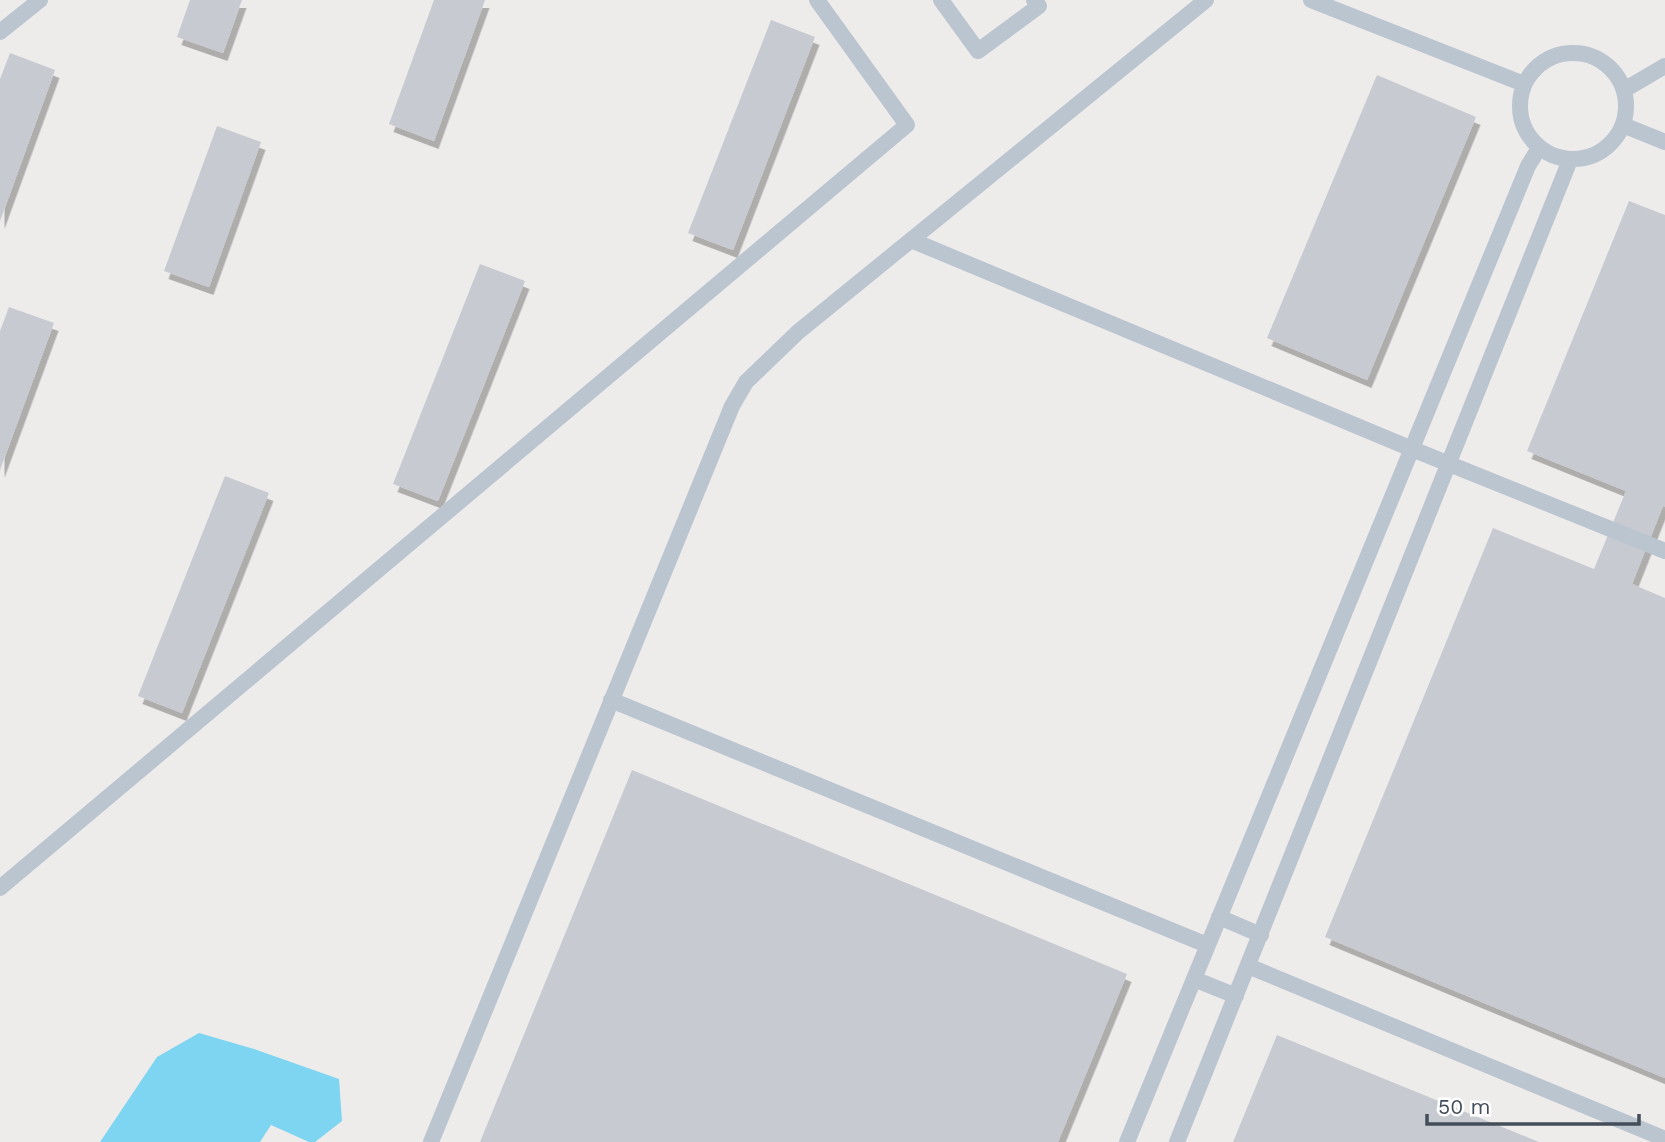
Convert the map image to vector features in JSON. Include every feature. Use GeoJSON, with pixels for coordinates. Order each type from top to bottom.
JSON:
{"type":"FeatureCollection","features":[{"type":"Feature","properties":{"kind":"lane"},"geometry":{"type":"LineString","coordinates":[[0,32],[40,0]]}},
{"type":"Feature","properties":{"kind":"lane"},"geometry":{"type":"LineString","coordinates":[[0,888],[907,125],[817,0]]}},
{"type":"Feature","properties":{"kind":"lane"},"geometry":{"type":"LineString","coordinates":[[941,0],[978,51],[1039,6],[1034,0]]}},
{"type":"Feature","properties":{"kind":"lane"},"geometry":{"type":"LineString","coordinates":[[431,1142],[732,406],[747,382],[798,332],[1206,0]]}},
{"type":"Feature","properties":{"kind":"lane"},"geometry":{"type":"LineString","coordinates":[[1311,0],[1524,84]]}},
{"type":"Feature","properties":{"kind":"lane"},"geometry":{"type":"LineString","coordinates":[[1567,53],[1586,54],[1602,61],[1616,74],[1625,90],[1623,125],[1615,140],[1602,151],[1587,158],[1570,160],[1554,157],[1539,148],[1528,136],[1521,120],[1519,102],[1524,84],[1535,69],[1549,58],[1567,53]]}},
{"type":"Feature","properties":{"kind":"lane"},"geometry":{"type":"LineString","coordinates":[[1625,90],[1665,66]]}},
{"type":"Feature","properties":{"kind":"lane"},"geometry":{"type":"LineString","coordinates":[[1623,125],[1665,142]]}},
{"type":"Feature","properties":{"kind":"lane"},"geometry":{"type":"LineString","coordinates":[[1127,1142],[1528,166],[1539,148]]}},
{"type":"Feature","properties":{"kind":"lane"},"geometry":{"type":"LineString","coordinates":[[1177,1142],[1570,160]]}},
{"type":"Feature","properties":{"kind":"lane"},"geometry":{"type":"LineString","coordinates":[[911,240],[1412,449],[1665,551]]}},
{"type":"Feature","properties":{"kind":"lane"},"geometry":{"type":"LineString","coordinates":[[611,701],[1208,945]]}},
{"type":"Feature","properties":{"kind":"lane"},"geometry":{"type":"LineString","coordinates":[[1219,917],[1261,935]]}},
{"type":"Feature","properties":{"kind":"lane"},"geometry":{"type":"LineString","coordinates":[[1248,966],[1665,1139]]}},
{"type":"Feature","properties":{"kind":"lane"},"geometry":{"type":"LineString","coordinates":[[1194,979],[1236,996]]}},
{"type":"Feature","properties":{"kind":"water"},"geometry":{"type":"Polygon","coordinates":[[[199,1033],[339,1079],[342,1121],[315,1142],[309,1142],[271,1125],[260,1142],[100,1142],[157,1057],[199,1033]]]}},
{"type":"Feature","properties":{"kind":"building"},"geometry":{"type":"Polygon","coordinates":[[[190,0],[242,0],[223,53],[177,37],[190,0]]]}},
{"type":"Feature","properties":{"kind":"building"},"geometry":{"type":"Polygon","coordinates":[[[434,0],[485,0],[434,141],[389,124],[434,0]]]}},
{"type":"Feature","properties":{"kind":"building"},"geometry":{"type":"Polygon","coordinates":[[[771,20],[815,37],[733,250],[688,233],[771,20]]]}},
{"type":"Feature","properties":{"kind":"building"},"geometry":{"type":"Polygon","coordinates":[[[10,53],[55,70],[0,221],[0,79],[10,53]]]}},
{"type":"Feature","properties":{"kind":"building"},"geometry":{"type":"Polygon","coordinates":[[[1377,75],[1476,117],[1367,380],[1267,338],[1377,75]]]}},
{"type":"Feature","properties":{"kind":"building"},"geometry":{"type":"Polygon","coordinates":[[[217,126],[261,142],[209,287],[164,271],[217,126]]]}},
{"type":"Feature","properties":{"kind":"building"},"geometry":{"type":"Polygon","coordinates":[[[1629,201],[1665,215],[1665,507],[1663,506],[1632,584],[1665,598],[1665,1078],[1325,937],[1493,528],[1594,569],[1626,491],[1527,451],[1629,201]]]}},
{"type":"Feature","properties":{"kind":"building"},"geometry":{"type":"Polygon","coordinates":[[[480,264],[525,281],[438,501],[393,484],[480,264]]]}},
{"type":"Feature","properties":{"kind":"building"},"geometry":{"type":"Polygon","coordinates":[[[9,307],[54,323],[0,470],[0,331],[9,307]]]}},
{"type":"Feature","properties":{"kind":"building"},"geometry":{"type":"Polygon","coordinates":[[[225,476],[269,493],[182,713],[138,696],[225,476]]]}},
{"type":"Feature","properties":{"kind":"building"},"geometry":{"type":"Polygon","coordinates":[[[632,770],[1127,974],[1058,1142],[480,1142],[632,770]]]}},
{"type":"Feature","properties":{"kind":"building"},"geometry":{"type":"Polygon","coordinates":[[[1277,1035],[1539,1142],[1233,1142],[1277,1035]]]}}]}
